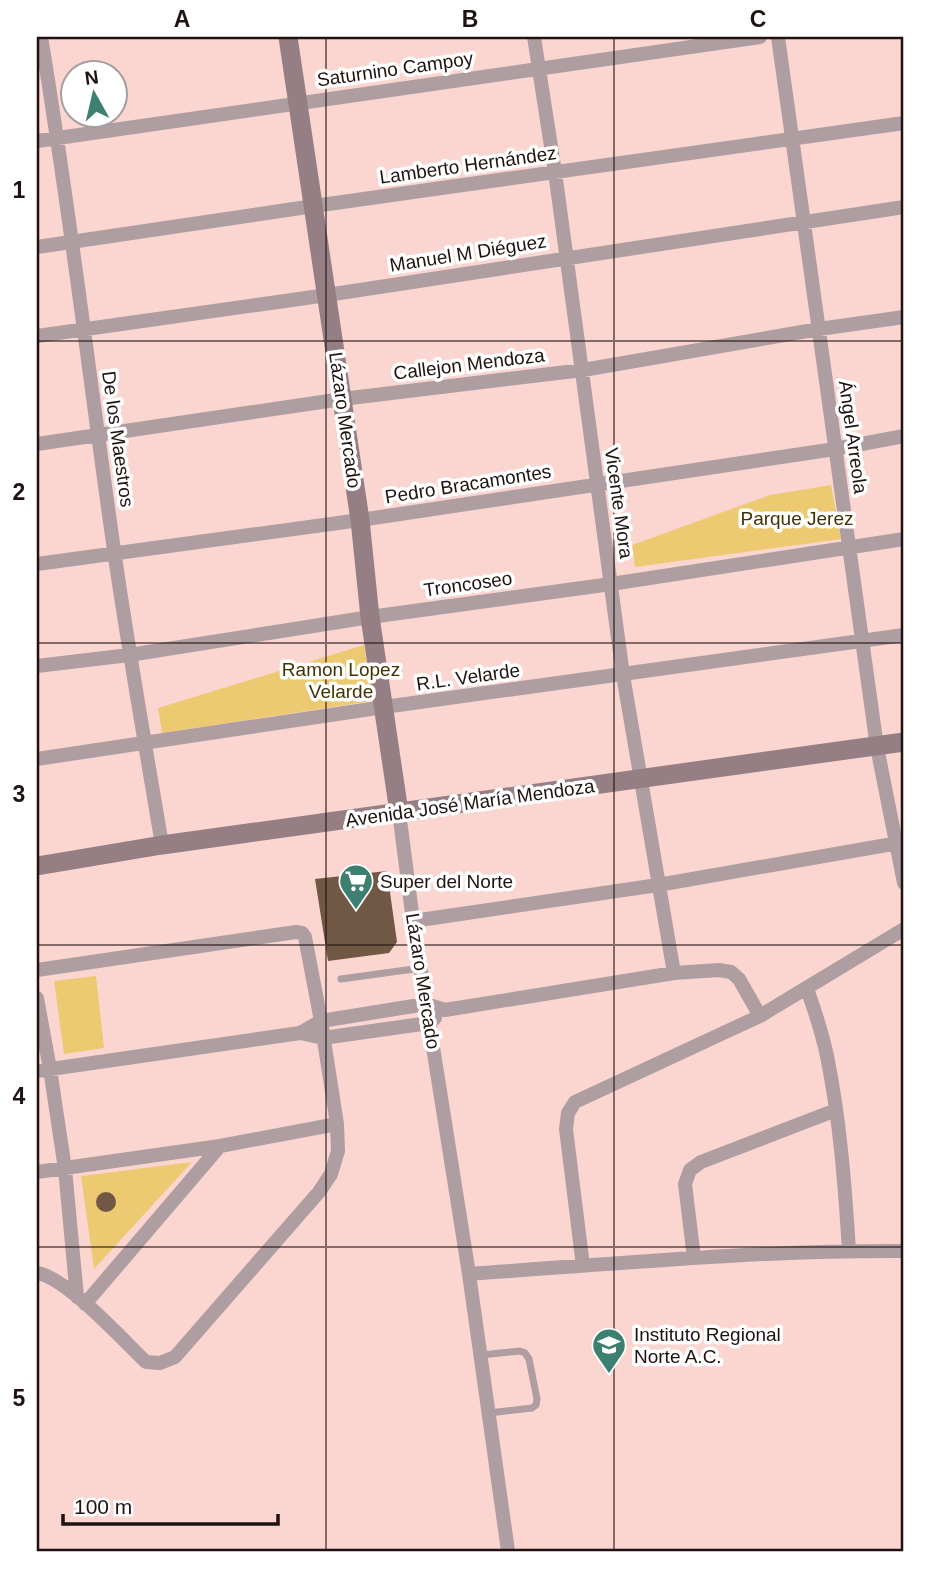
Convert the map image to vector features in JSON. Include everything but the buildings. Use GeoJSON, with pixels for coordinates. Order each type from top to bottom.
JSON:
{"type":"FeatureCollection","features":[{"type":"Feature","properties":{"kind":"street","name":"De los Maestros"},"geometry":{"type":"LineString","coordinates":[[41,37],[58,138],[129,655],[163,845]]}},
{"type":"Feature","properties":{"kind":"street","name":"Lázaro Mercado"},"geometry":{"type":"LineString","coordinates":[[288,37],[342,399],[370,617],[426,1004],[469,1274],[508,1551]]}},
{"type":"Feature","properties":{"kind":"street","name":"Vicente Mora"},"geometry":{"type":"LineString","coordinates":[[534,37],[624,675],[674,973]]}},
{"type":"Feature","properties":{"kind":"street","name":"Saturnino Campoy"},"geometry":{"type":"LineString","coordinates":[[37,141],[760,37]]}},
{"type":"Feature","properties":{"kind":"street","name":"Ángel Arreola"},"geometry":{"type":"LineString","coordinates":[[778,37],[877,747],[900,843],[904,883]]}},
{"type":"Feature","properties":{"kind":"street","name":"Lamberto Hernández"},"geometry":{"type":"LineString","coordinates":[[37,247],[904,123]]}},
{"type":"Feature","properties":{"kind":"street","name":"Manuel M Diéguez"},"geometry":{"type":"LineString","coordinates":[[37,337],[904,207]]}},
{"type":"Feature","properties":{"kind":"street","name":"Callejon Mendoza"},"geometry":{"type":"LineString","coordinates":[[37,444],[342,399],[583,370],[904,317]]}},
{"type":"Feature","properties":{"kind":"street","name":"Pedro Bracamontes"},"geometry":{"type":"LineString","coordinates":[[37,564],[359,520],[835,449],[904,436]]}},
{"type":"Feature","properties":{"kind":"street","name":"Troncoseo"},"geometry":{"type":"LineString","coordinates":[[37,666],[129,655],[904,539]]}},
{"type":"Feature","properties":{"kind":"street","name":"R.L. Velarde"},"geometry":{"type":"LineString","coordinates":[[37,759],[384,707],[904,635]]}},
{"type":"Feature","properties":{"kind":"street","name":"Avenida José María Mendoza"},"geometry":{"type":"LineString","coordinates":[[37,866],[163,845],[904,742]]}},
{"type":"Feature","properties":{"kind":"street"},"geometry":{"type":"LineString","coordinates":[[414,921],[658,885],[900,843]]}},
{"type":"Feature","properties":{"kind":"street"},"geometry":{"type":"LineString","coordinates":[[583,1266],[566,1129],[568,1113],[575,1102],[760,1016],[904,929]]}},
{"type":"Feature","properties":{"kind":"street"},"geometry":{"type":"LineString","coordinates":[[37,970],[302,933],[321,1021],[337,1124],[338,1151],[331,1174],[319,1192],[175,1357],[160,1363],[146,1362],[81,1300],[56,1280],[37,1273]]}},
{"type":"Feature","properties":{"kind":"street"},"geometry":{"type":"LineString","coordinates":[[300,1033],[321,1021],[426,1004],[445,1010],[674,973],[719,970],[731,972],[739,979],[760,1016]]}},
{"type":"Feature","properties":{"kind":"street"},"geometry":{"type":"LineString","coordinates":[[807,989],[827,1056],[836,1110],[844,1171],[849,1251]]}},
{"type":"Feature","properties":{"kind":"street"},"geometry":{"type":"LineString","coordinates":[[37,998],[43,1070],[65,1169],[81,1300]]}},
{"type":"Feature","properties":{"kind":"street"},"geometry":{"type":"LineString","coordinates":[[43,1070],[300,1033],[323,1038],[429,1023],[445,1010]]}},
{"type":"Feature","properties":{"kind":"street"},"geometry":{"type":"LineString","coordinates":[[694,1258],[685,1184],[690,1170],[701,1162],[836,1110]]}},
{"type":"Feature","properties":{"kind":"street"},"geometry":{"type":"LineString","coordinates":[[37,1172],[220,1146],[337,1124]]}},
{"type":"Feature","properties":{"kind":"street"},"geometry":{"type":"LineString","coordinates":[[81,1300],[220,1146]]}},
{"type":"Feature","properties":{"kind":"street"},"geometry":{"type":"LineString","coordinates":[[469,1274],[694,1258],[904,1251]]}},
{"type":"Feature","properties":{"kind":"lane"},"geometry":{"type":"LineString","coordinates":[[341,979],[421,968]]}},
{"type":"Feature","properties":{"kind":"lane"},"geometry":{"type":"LineString","coordinates":[[481,1355],[520,1351],[525,1353],[529,1359],[537,1399],[532,1408],[489,1413]]}},
{"type":"Feature","properties":{"kind":"green space","name":"Parque Jerez"},"geometry":{"type":"Polygon","coordinates":[[[831,485],[841,539],[635,567],[632,545],[770,495],[831,485]]]}},
{"type":"Feature","properties":{"kind":"green space","name":"Ramon Lopez Velarde"},"geometry":{"type":"Polygon","coordinates":[[[364,645],[372,701],[162,733],[158,708],[364,645]]]}},
{"type":"Feature","properties":{"kind":"green space"},"geometry":{"type":"Polygon","coordinates":[[[96,976],[104,1048],[64,1054],[54,981],[96,976]]]}},
{"type":"Feature","properties":{"kind":"green space"},"geometry":{"type":"Polygon","coordinates":[[[192,1162],[94,1269],[81,1176],[192,1162]]]}},
{"type":"Feature","properties":{"kind":"place","name":"Super del Norte"},"geometry":{"type":"Point","coordinates":[356,911]}},
{"type":"Feature","properties":{"kind":"place","name":"Instituto Regional Norte A.C."},"geometry":{"type":"Point","coordinates":[609,1375]}}]}
